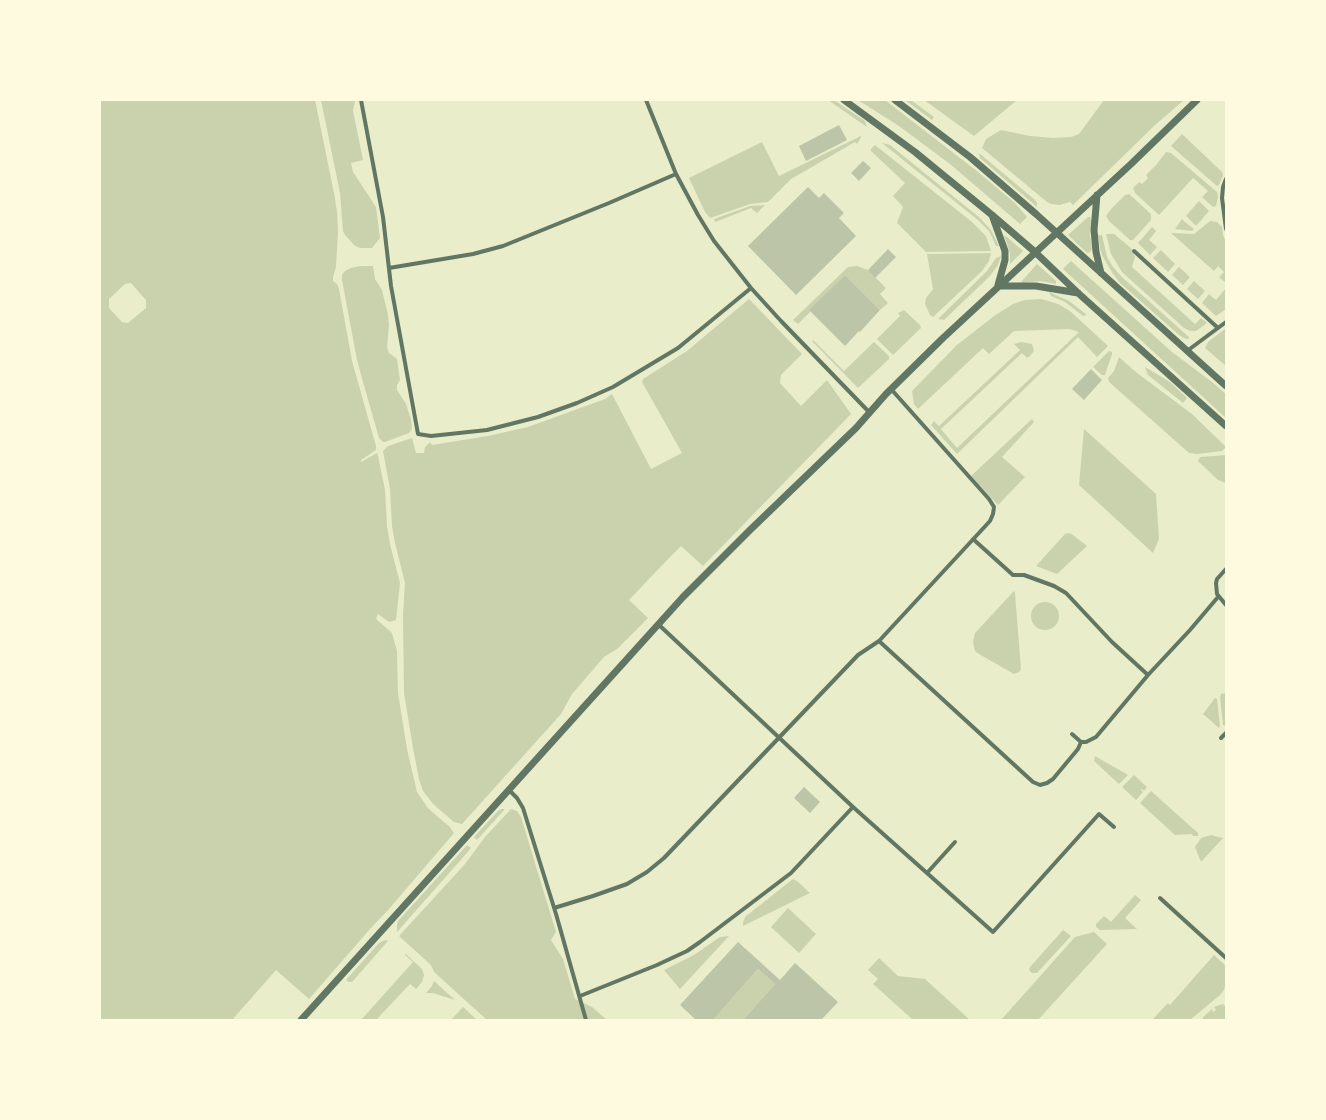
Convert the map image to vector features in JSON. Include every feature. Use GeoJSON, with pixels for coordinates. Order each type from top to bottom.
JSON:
{"type":"FeatureCollection","features":[{"type":"Feature","properties":{"kind":"street"},"geometry":{"type":"LineString","coordinates":[[361,100],[383,218],[391,286],[418,434],[431,436],[486,430],[538,417],[577,403],[613,387],[678,348],[751,288]]}},
{"type":"Feature","properties":{"kind":"street"},"geometry":{"type":"LineString","coordinates":[[646,100],[676,174],[714,241],[751,288],[801,342],[871,413]]}},
{"type":"Feature","properties":{"kind":"street"},"geometry":{"type":"LineString","coordinates":[[844,100],[910,148],[992,215],[1035,252],[1078,293],[1226,426]]}},
{"type":"Feature","properties":{"kind":"street"},"geometry":{"type":"LineString","coordinates":[[895,100],[970,157],[1056,232],[1226,386]]}},
{"type":"Feature","properties":{"kind":"street"},"geometry":{"type":"LineString","coordinates":[[301,1020],[658,624],[717,563],[871,413],[891,389],[943,338],[1097,195],[1196,100]]}},
{"type":"Feature","properties":{"kind":"street"},"geometry":{"type":"LineString","coordinates":[[389,268],[473,254],[503,246],[676,174]]}},
{"type":"Feature","properties":{"kind":"street"},"geometry":{"type":"LineString","coordinates":[[1226,179],[1222,193],[1226,229]]}},
{"type":"Feature","properties":{"kind":"street"},"geometry":{"type":"LineString","coordinates":[[1097,195],[1094,230],[1096,252],[1101,273]]}},
{"type":"Feature","properties":{"kind":"street"},"geometry":{"type":"LineString","coordinates":[[992,215],[1006,251],[998,286]]}},
{"type":"Feature","properties":{"kind":"street"},"geometry":{"type":"LineString","coordinates":[[1134,252],[1218,328]]}},
{"type":"Feature","properties":{"kind":"street"},"geometry":{"type":"LineString","coordinates":[[998,286],[1036,286],[1078,293]]}},
{"type":"Feature","properties":{"kind":"street"},"geometry":{"type":"LineString","coordinates":[[1187,351],[1226,322]]}},
{"type":"Feature","properties":{"kind":"street"},"geometry":{"type":"LineString","coordinates":[[554,908],[627,884],[647,872],[664,858],[858,655],[880,641],[990,521],[994,514],[994,507],[989,500],[891,389]]}},
{"type":"Feature","properties":{"kind":"street"},"geometry":{"type":"LineString","coordinates":[[973,539],[1013,576],[1024,575],[1066,592],[1112,642],[1148,675]]}},
{"type":"Feature","properties":{"kind":"street"},"geometry":{"type":"LineString","coordinates":[[1226,569],[1217,579],[1216,583],[1218,597],[1226,605]]}},
{"type":"Feature","properties":{"kind":"street"},"geometry":{"type":"LineString","coordinates":[[1072,734],[1081,742],[1086,742],[1096,737],[1148,675],[1190,630],[1218,597]]}},
{"type":"Feature","properties":{"kind":"street"},"geometry":{"type":"LineString","coordinates":[[658,624],[779,739],[993,932],[1099,814],[1114,827]]}},
{"type":"Feature","properties":{"kind":"street"},"geometry":{"type":"LineString","coordinates":[[880,641],[1033,782],[1040,785],[1053,779],[1078,749],[1081,742]]}},
{"type":"Feature","properties":{"kind":"street"},"geometry":{"type":"LineString","coordinates":[[1221,738],[1226,733]]}},
{"type":"Feature","properties":{"kind":"street"},"geometry":{"type":"LineString","coordinates":[[509,790],[517,798],[523,808],[554,908],[586,1020]]}},
{"type":"Feature","properties":{"kind":"street"},"geometry":{"type":"LineString","coordinates":[[580,996],[657,966],[687,951],[700,942],[791,873],[804,861],[853,807]]}},
{"type":"Feature","properties":{"kind":"street"},"geometry":{"type":"LineString","coordinates":[[927,873],[955,842]]}},
{"type":"Feature","properties":{"kind":"street"},"geometry":{"type":"LineString","coordinates":[[1160,898],[1226,958]]}},
{"type":"Feature","properties":{"kind":"green space"},"geometry":{"type":"Polygon","coordinates":[[[100,100],[315,100],[337,212],[338,232],[336,267],[333,281],[337,284],[339,289],[352,361],[376,446],[376,450],[361,460],[361,462],[377,453],[385,490],[387,526],[390,544],[400,583],[396,620],[389,622],[378,614],[376,619],[392,633],[397,651],[398,693],[407,749],[417,792],[428,808],[449,826],[454,833],[309,999],[276,970],[232,1020],[100,1020],[100,100]],[[131,283],[125,284],[109,299],[109,308],[122,322],[128,323],[146,308],[146,300],[131,283]]]}},
{"type":"Feature","properties":{"kind":"green space"},"geometry":{"type":"Polygon","coordinates":[[[321,100],[355,101],[353,111],[363,160],[351,163],[353,172],[376,207],[380,238],[372,248],[360,248],[355,246],[343,231],[340,193],[321,100]]]}},
{"type":"Feature","properties":{"kind":"green space"},"geometry":{"type":"Polygon","coordinates":[[[828,100],[834,100],[865,121],[867,127],[828,100]]]}},
{"type":"Feature","properties":{"kind":"green space"},"geometry":{"type":"Polygon","coordinates":[[[858,100],[885,100],[978,172],[1015,203],[1027,217],[1020,224],[950,164],[899,126],[858,100]]]}},
{"type":"Feature","properties":{"kind":"green space"},"geometry":{"type":"Polygon","coordinates":[[[905,100],[911,100],[934,117],[932,120],[905,100]]]}},
{"type":"Feature","properties":{"kind":"green space"},"geometry":{"type":"Polygon","coordinates":[[[924,100],[1017,100],[974,136],[924,100]]]}},
{"type":"Feature","properties":{"kind":"green space"},"geometry":{"type":"Polygon","coordinates":[[[1104,100],[1184,100],[1154,126],[1073,205],[1070,202],[1060,205],[1047,202],[982,148],[986,139],[1001,130],[1030,136],[1053,138],[1071,137],[1079,134],[1104,100]]]}},
{"type":"Feature","properties":{"kind":"green space"},"geometry":{"type":"Polygon","coordinates":[[[1182,134],[1222,172],[1223,175],[1219,185],[1217,186],[1171,146],[1182,134]]]}},
{"type":"Feature","properties":{"kind":"green space"},"geometry":{"type":"Polygon","coordinates":[[[861,136],[857,144],[855,142],[791,179],[768,202],[750,204],[710,218],[705,212],[689,178],[762,142],[779,176],[861,136]]]}},
{"type":"Feature","properties":{"kind":"green space"},"geometry":{"type":"Polygon","coordinates":[[[882,143],[890,145],[980,218],[991,230],[999,246],[996,246],[989,231],[978,220],[882,143]]]}},
{"type":"Feature","properties":{"kind":"green space"},"geometry":{"type":"Polygon","coordinates":[[[875,145],[972,222],[986,236],[991,251],[926,252],[897,223],[903,207],[893,196],[905,183],[871,151],[875,145]]]}},
{"type":"Feature","properties":{"kind":"green space"},"geometry":{"type":"Polygon","coordinates":[[[1166,152],[1171,153],[1217,192],[1218,197],[1216,206],[1213,207],[1202,197],[1208,191],[1193,178],[1159,215],[1135,193],[1133,188],[1139,182],[1142,184],[1148,178],[1146,175],[1166,152]]]}},
{"type":"Feature","properties":{"kind":"green space"},"geometry":{"type":"Polygon","coordinates":[[[979,153],[1035,200],[1037,207],[980,158],[979,153]]]}},
{"type":"Feature","properties":{"kind":"green space"},"geometry":{"type":"Polygon","coordinates":[[[1129,194],[1151,214],[1151,220],[1133,240],[1130,240],[1109,221],[1106,216],[1125,195],[1129,194]]]}},
{"type":"Feature","properties":{"kind":"green space"},"geometry":{"type":"Polygon","coordinates":[[[1199,201],[1209,211],[1197,225],[1195,225],[1186,216],[1199,201]]]}},
{"type":"Feature","properties":{"kind":"green space"},"geometry":{"type":"Polygon","coordinates":[[[765,205],[757,213],[751,208],[715,222],[714,219],[750,206],[765,205]]]}},
{"type":"Feature","properties":{"kind":"green space"},"geometry":{"type":"Polygon","coordinates":[[[1088,217],[1090,217],[1091,220],[1090,236],[1092,249],[1089,253],[1068,235],[1088,217]]]}},
{"type":"Feature","properties":{"kind":"green space"},"geometry":{"type":"Polygon","coordinates":[[[1182,219],[1194,229],[1192,231],[1175,229],[1182,219]]]}},
{"type":"Feature","properties":{"kind":"green space"},"geometry":{"type":"Polygon","coordinates":[[[1210,221],[1217,222],[1222,227],[1226,242],[1226,283],[1219,277],[1224,272],[1218,266],[1214,271],[1171,233],[1194,234],[1210,221]]]}},
{"type":"Feature","properties":{"kind":"green space"},"geometry":{"type":"Polygon","coordinates":[[[1152,227],[1156,231],[1149,240],[1157,247],[1150,255],[1138,243],[1152,227]]]}},
{"type":"Feature","properties":{"kind":"green space"},"geometry":{"type":"Polygon","coordinates":[[[1106,234],[1114,234],[1131,248],[1135,257],[1132,267],[1195,324],[1201,318],[1207,323],[1196,331],[1190,331],[1184,328],[1122,272],[1111,254],[1106,234]]]}},
{"type":"Feature","properties":{"kind":"green space"},"geometry":{"type":"Polygon","coordinates":[[[1004,235],[1023,251],[1010,264],[1010,253],[1004,235]]]}},
{"type":"Feature","properties":{"kind":"green space"},"geometry":{"type":"Polygon","coordinates":[[[1098,235],[1102,235],[1107,257],[1113,267],[1122,277],[1190,338],[1186,339],[1179,335],[1120,283],[1103,257],[1098,235]]]}},
{"type":"Feature","properties":{"kind":"green space"},"geometry":{"type":"Polygon","coordinates":[[[1161,250],[1175,264],[1168,272],[1153,258],[1161,250]]]}},
{"type":"Feature","properties":{"kind":"green space"},"geometry":{"type":"Polygon","coordinates":[[[991,253],[989,261],[982,271],[933,317],[930,315],[925,304],[926,298],[933,289],[927,254],[991,253]]]}},
{"type":"Feature","properties":{"kind":"green space"},"geometry":{"type":"Polygon","coordinates":[[[1001,256],[998,265],[990,276],[944,320],[938,319],[987,271],[996,258],[1001,256]]]}},
{"type":"Feature","properties":{"kind":"green space"},"geometry":{"type":"Polygon","coordinates":[[[1071,261],[1172,352],[1226,394],[1226,418],[1063,269],[1071,261]]]}},
{"type":"Feature","properties":{"kind":"green space"},"geometry":{"type":"Polygon","coordinates":[[[1037,264],[1056,281],[1056,284],[1040,281],[1021,282],[1037,264]]]}},
{"type":"Feature","properties":{"kind":"green space"},"geometry":{"type":"Polygon","coordinates":[[[360,266],[373,266],[375,279],[382,290],[389,325],[387,347],[389,353],[397,359],[400,380],[397,385],[397,390],[406,404],[411,419],[412,429],[409,433],[385,442],[379,438],[357,360],[342,280],[342,275],[345,271],[360,266]]]}},
{"type":"Feature","properties":{"kind":"green space"},"geometry":{"type":"Polygon","coordinates":[[[857,266],[868,270],[886,288],[880,294],[888,303],[880,310],[845,275],[798,324],[793,320],[848,267],[857,266]]]}},
{"type":"Feature","properties":{"kind":"green space"},"geometry":{"type":"Polygon","coordinates":[[[1179,267],[1190,277],[1183,285],[1172,275],[1179,267]]]}},
{"type":"Feature","properties":{"kind":"green space"},"geometry":{"type":"Polygon","coordinates":[[[1194,281],[1205,291],[1198,299],[1187,289],[1194,281]]]}},
{"type":"Feature","properties":{"kind":"green space"},"geometry":{"type":"Polygon","coordinates":[[[1226,288],[1226,309],[1216,316],[1202,303],[1209,294],[1216,300],[1226,288]]]}},
{"type":"Feature","properties":{"kind":"green space"},"geometry":{"type":"Polygon","coordinates":[[[1049,292],[1069,301],[1087,315],[1083,316],[1065,302],[1051,296],[1049,292]]]}},
{"type":"Feature","properties":{"kind":"green space"},"geometry":{"type":"Polygon","coordinates":[[[749,299],[802,354],[781,375],[780,383],[801,406],[827,380],[851,414],[703,566],[681,546],[670,557],[629,600],[648,618],[617,649],[604,657],[572,694],[561,714],[462,824],[454,822],[433,804],[423,791],[413,748],[404,693],[403,614],[405,583],[392,526],[390,489],[383,451],[388,446],[412,438],[416,453],[424,453],[425,447],[430,442],[432,445],[488,436],[528,427],[605,399],[612,394],[651,469],[682,453],[642,382],[643,379],[687,351],[749,299]]]}},
{"type":"Feature","properties":{"kind":"green space"},"geometry":{"type":"Polygon","coordinates":[[[1041,299],[1058,304],[1070,311],[1108,346],[1097,357],[1078,337],[957,454],[931,425],[934,421],[939,426],[1020,350],[1014,344],[1021,342],[1032,344],[1034,351],[1030,356],[1027,358],[1022,353],[941,429],[957,448],[1079,332],[1069,329],[1014,331],[989,354],[983,348],[918,409],[914,404],[912,391],[957,345],[994,316],[1013,304],[1025,300],[1041,299]]]}},
{"type":"Feature","properties":{"kind":"green space"},"geometry":{"type":"Polygon","coordinates":[[[904,310],[920,325],[921,328],[893,355],[877,339],[900,316],[898,313],[904,310]]]}},
{"type":"Feature","properties":{"kind":"green space"},"geometry":{"type":"Polygon","coordinates":[[[1225,329],[1226,366],[1205,348],[1208,342],[1225,329]]]}},
{"type":"Feature","properties":{"kind":"green space"},"geometry":{"type":"Polygon","coordinates":[[[813,340],[844,371],[874,342],[889,356],[889,359],[858,388],[812,341],[813,340]]]}},
{"type":"Feature","properties":{"kind":"green space"},"geometry":{"type":"Polygon","coordinates":[[[1109,351],[1112,352],[1112,354],[1105,375],[1102,375],[1093,367],[1109,351]]]}},
{"type":"Feature","properties":{"kind":"green space"},"geometry":{"type":"Polygon","coordinates":[[[1119,357],[1137,373],[1192,414],[1226,447],[1222,451],[1197,454],[1189,453],[1109,382],[1108,378],[1114,371],[1119,357]]]}},
{"type":"Feature","properties":{"kind":"green space"},"geometry":{"type":"Polygon","coordinates":[[[1145,367],[1170,382],[1187,398],[1183,403],[1148,375],[1145,367]]]}},
{"type":"Feature","properties":{"kind":"green space"},"geometry":{"type":"Polygon","coordinates":[[[1032,419],[1034,422],[1002,457],[1025,477],[998,505],[971,476],[1032,419]]]}},
{"type":"Feature","properties":{"kind":"green space"},"geometry":{"type":"Polygon","coordinates":[[[1084,429],[1156,494],[1159,539],[1153,553],[1079,485],[1084,429]]]}},
{"type":"Feature","properties":{"kind":"green space"},"geometry":{"type":"Polygon","coordinates":[[[1226,455],[1226,483],[1218,480],[1198,461],[1200,457],[1226,455]]]}},
{"type":"Feature","properties":{"kind":"green space"},"geometry":{"type":"Polygon","coordinates":[[[1069,533],[1087,546],[1057,574],[1036,566],[1065,534],[1069,533]]]}},
{"type":"Feature","properties":{"kind":"green space"},"geometry":{"type":"Polygon","coordinates":[[[1014,591],[1021,669],[1019,672],[1014,674],[975,651],[973,642],[975,633],[1014,591]]]}},
{"type":"Feature","properties":{"kind":"green space"},"geometry":{"type":"Polygon","coordinates":[[[1045,602],[1055,606],[1059,616],[1055,626],[1045,630],[1035,626],[1031,616],[1035,606],[1045,602]]]}},
{"type":"Feature","properties":{"kind":"green space"},"geometry":{"type":"Polygon","coordinates":[[[1226,693],[1225,726],[1223,725],[1220,697],[1221,694],[1226,693]]]}},
{"type":"Feature","properties":{"kind":"green space"},"geometry":{"type":"Polygon","coordinates":[[[1215,698],[1217,699],[1219,728],[1203,714],[1215,698]]]}},
{"type":"Feature","properties":{"kind":"green space"},"geometry":{"type":"Polygon","coordinates":[[[1095,756],[1128,775],[1119,784],[1094,761],[1095,756]]]}},
{"type":"Feature","properties":{"kind":"green space"},"geometry":{"type":"Polygon","coordinates":[[[1134,775],[1147,787],[1144,791],[1142,789],[1141,790],[1143,792],[1136,800],[1122,787],[1134,775]]]}},
{"type":"Feature","properties":{"kind":"green space"},"geometry":{"type":"Polygon","coordinates":[[[1151,791],[1198,833],[1198,836],[1193,836],[1192,834],[1175,835],[1140,803],[1151,791]]]}},
{"type":"Feature","properties":{"kind":"green space"},"geometry":{"type":"Polygon","coordinates":[[[501,809],[505,809],[477,840],[474,837],[501,809]]]}},
{"type":"Feature","properties":{"kind":"green space"},"geometry":{"type":"Polygon","coordinates":[[[511,809],[517,811],[521,817],[556,932],[551,940],[563,959],[575,999],[592,1007],[607,1020],[487,1020],[434,972],[431,965],[399,936],[465,864],[485,837],[511,809]]]}},
{"type":"Feature","properties":{"kind":"green space"},"geometry":{"type":"Polygon","coordinates":[[[1211,835],[1223,838],[1201,862],[1195,847],[1201,838],[1211,835]]]}},
{"type":"Feature","properties":{"kind":"green space"},"geometry":{"type":"Polygon","coordinates":[[[467,845],[471,848],[397,932],[398,921],[467,845]]]}},
{"type":"Feature","properties":{"kind":"green space"},"geometry":{"type":"Polygon","coordinates":[[[793,879],[810,893],[743,926],[745,917],[793,879]]]}},
{"type":"Feature","properties":{"kind":"green space"},"geometry":{"type":"Polygon","coordinates":[[[1135,895],[1141,900],[1125,918],[1137,929],[1100,930],[1096,927],[1096,924],[1104,916],[1111,922],[1135,895]]]}},
{"type":"Feature","properties":{"kind":"green space"},"geometry":{"type":"Polygon","coordinates":[[[788,908],[816,934],[799,953],[771,927],[788,908]]]}},
{"type":"Feature","properties":{"kind":"green space"},"geometry":{"type":"Polygon","coordinates":[[[1063,930],[1071,936],[1037,973],[1032,973],[1029,970],[1030,967],[1063,930]]]}},
{"type":"Feature","properties":{"kind":"green space"},"geometry":{"type":"Polygon","coordinates":[[[1094,932],[1107,944],[1038,1020],[1001,1020],[1075,937],[1094,932]]]}},
{"type":"Feature","properties":{"kind":"green space"},"geometry":{"type":"Polygon","coordinates":[[[729,936],[680,989],[664,970],[694,955],[720,937],[729,936]]]}},
{"type":"Feature","properties":{"kind":"green space"},"geometry":{"type":"Polygon","coordinates":[[[385,940],[388,941],[352,982],[346,980],[379,943],[385,940]]]}},
{"type":"Feature","properties":{"kind":"green space"},"geometry":{"type":"Polygon","coordinates":[[[406,954],[422,969],[424,975],[422,982],[416,989],[410,984],[376,1020],[361,1020],[413,962],[405,955],[406,954]]]}},
{"type":"Feature","properties":{"kind":"green space"},"geometry":{"type":"Polygon","coordinates":[[[1214,955],[1226,966],[1226,983],[1224,990],[1220,995],[1190,1020],[1152,1020],[1168,1003],[1170,1005],[1214,955]]]}},
{"type":"Feature","properties":{"kind":"green space"},"geometry":{"type":"Polygon","coordinates":[[[879,958],[898,976],[925,979],[970,1020],[913,1020],[873,984],[878,979],[868,970],[879,958]]]}},
{"type":"Feature","properties":{"kind":"green space"},"geometry":{"type":"Polygon","coordinates":[[[758,969],[775,984],[743,1020],[715,1020],[714,1019],[758,969]]]}},
{"type":"Feature","properties":{"kind":"green space"},"geometry":{"type":"Polygon","coordinates":[[[434,981],[455,1000],[433,993],[426,993],[434,981]]]}},
{"type":"Feature","properties":{"kind":"green space"},"geometry":{"type":"Polygon","coordinates":[[[1223,1004],[1224,1006],[1226,1005],[1226,1020],[1203,1020],[1203,1017],[1212,1009],[1213,1012],[1216,1010],[1214,1007],[1223,1004]]]}},
{"type":"Feature","properties":{"kind":"green space"},"geometry":{"type":"Polygon","coordinates":[[[463,1007],[477,1020],[451,1020],[463,1007]]]}},
{"type":"Feature","properties":{"kind":"building"},"geometry":{"type":"Polygon","coordinates":[[[839,125],[847,140],[806,161],[799,146],[839,125]]]}},
{"type":"Feature","properties":{"kind":"building"},"geometry":{"type":"Polygon","coordinates":[[[863,161],[871,168],[859,181],[851,173],[863,161]]]}},
{"type":"Feature","properties":{"kind":"building"},"geometry":{"type":"Polygon","coordinates":[[[808,187],[819,198],[824,193],[844,213],[839,218],[856,236],[796,295],[748,246],[808,187]]]}},
{"type":"Feature","properties":{"kind":"building"},"geometry":{"type":"Polygon","coordinates":[[[888,249],[896,257],[875,278],[868,270],[888,249]]]}},
{"type":"Feature","properties":{"kind":"building"},"geometry":{"type":"Polygon","coordinates":[[[845,275],[880,310],[845,346],[809,310],[845,275]]]}},
{"type":"Feature","properties":{"kind":"building"},"geometry":{"type":"Polygon","coordinates":[[[1091,369],[1102,380],[1084,400],[1072,389],[1091,369]]]}},
{"type":"Feature","properties":{"kind":"building"},"geometry":{"type":"Polygon","coordinates":[[[804,787],[820,802],[810,813],[794,798],[804,787]]]}},
{"type":"Feature","properties":{"kind":"building"},"geometry":{"type":"Polygon","coordinates":[[[738,942],[780,980],[795,963],[838,1002],[822,1019],[824,1020],[743,1020],[775,984],[758,969],[714,1019],[715,1020],[696,1020],[680,1005],[738,942]]]}}]}
